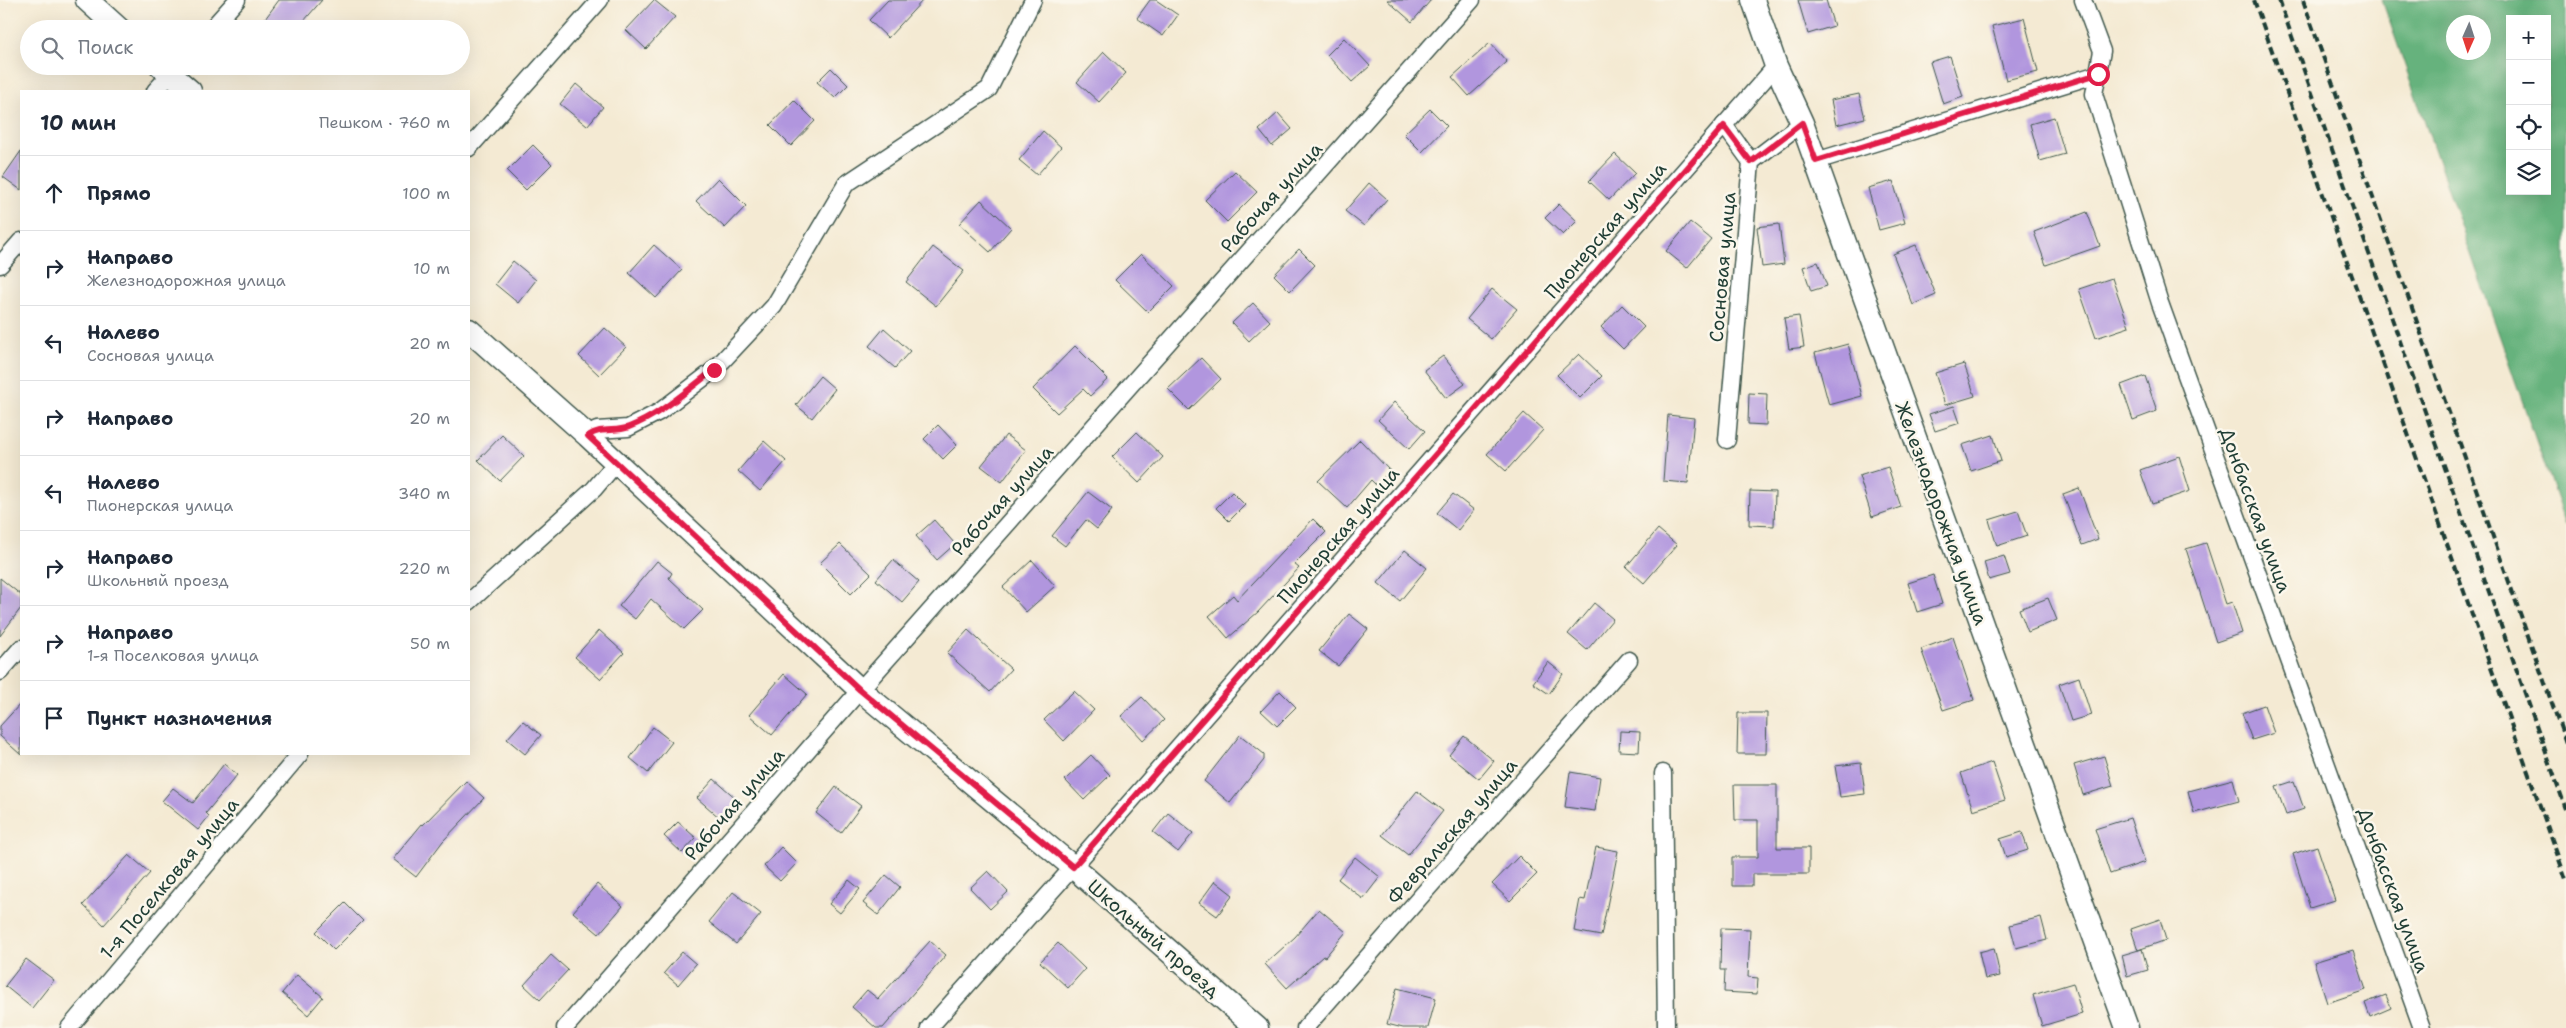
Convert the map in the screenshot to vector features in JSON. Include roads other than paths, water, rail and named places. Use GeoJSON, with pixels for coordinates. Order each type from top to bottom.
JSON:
{"type":"FeatureCollection","features":[{"type":"Feature","properties":{"kind":"street"},"geometry":{"type":"LineString","coordinates":[[87,0],[110,20]]}},
{"type":"Feature","properties":{"kind":"street"},"geometry":{"type":"LineString","coordinates":[[219,20],[237,0]]}},
{"type":"Feature","properties":{"kind":"street"},"geometry":{"type":"LineString","coordinates":[[470,147],[600,0]]}},
{"type":"Feature","properties":{"kind":"street"},"geometry":{"type":"LineString","coordinates":[[588,436],[597,430],[628,428],[659,412],[714,370],[774,306],[846,184],[989,89],[1033,0]]}},
{"type":"Feature","properties":{"kind":"street","name":"Рабочая улица"},"geometry":{"type":"LineString","coordinates":[[565,1028],[860,690],[1472,0]]}},
{"type":"Feature","properties":{"kind":"street","name":"Железнодорожная улица"},"geometry":{"type":"LineString","coordinates":[[1753,0],[1776,66],[1802,123],[1816,161],[2127,1028]]}},
{"type":"Feature","properties":{"kind":"street","name":"Донбасская улица"},"geometry":{"type":"LineString","coordinates":[[2084,0],[2102,51],[2094,94],[2160,303],[2422,1028]]}},
{"type":"Feature","properties":{"kind":"street","name":"Пионерская улица"},"geometry":{"type":"LineString","coordinates":[[929,1028],[1073,867],[1776,66]]}},
{"type":"Feature","properties":{"kind":"street"},"geometry":{"type":"LineString","coordinates":[[1816,161],[2098,74]]}},
{"type":"Feature","properties":{"kind":"street"},"geometry":{"type":"LineString","coordinates":[[156,90],[166,75]]}},
{"type":"Feature","properties":{"kind":"street"},"geometry":{"type":"LineString","coordinates":[[175,75],[189,90]]}},
{"type":"Feature","properties":{"kind":"street"},"geometry":{"type":"LineString","coordinates":[[1724,126],[1751,162],[1802,123]]}},
{"type":"Feature","properties":{"kind":"street","name":"Сосновая улица"},"geometry":{"type":"LineString","coordinates":[[1727,440],[1751,162]]}},
{"type":"Feature","properties":{"kind":"street"},"geometry":{"type":"LineString","coordinates":[[0,265],[20,242]]}},
{"type":"Feature","properties":{"kind":"street","name":"Школьный проезд"},"geometry":{"type":"LineString","coordinates":[[470,331],[588,436],[860,690],[1073,867],[1257,1028]]}},
{"type":"Feature","properties":{"kind":"street"},"geometry":{"type":"LineString","coordinates":[[470,601],[594,489],[616,463]]}},
{"type":"Feature","properties":{"kind":"street"},"geometry":{"type":"LineString","coordinates":[[0,672],[20,649]]}},
{"type":"Feature","properties":{"kind":"street","name":"Февральская улица"},"geometry":{"type":"LineString","coordinates":[[1305,1028],[1629,660]]}},
{"type":"Feature","properties":{"kind":"street","name":"1-я Поселковая улица"},"geometry":{"type":"LineString","coordinates":[[69,1028],[299,755]]}},
{"type":"Feature","properties":{"kind":"street"},"geometry":{"type":"LineString","coordinates":[[1663,773],[1666,1028]]}},
{"type":"Feature","properties":{"kind":"railway"},"geometry":{"type":"LineString","coordinates":[[2254,0],[2566,879]]}},
{"type":"Feature","properties":{"kind":"railway"},"geometry":{"type":"LineString","coordinates":[[2279,0],[2566,809]]}},
{"type":"Feature","properties":{"kind":"railway"},"geometry":{"type":"LineString","coordinates":[[2303,0],[2566,743]]}}]}
